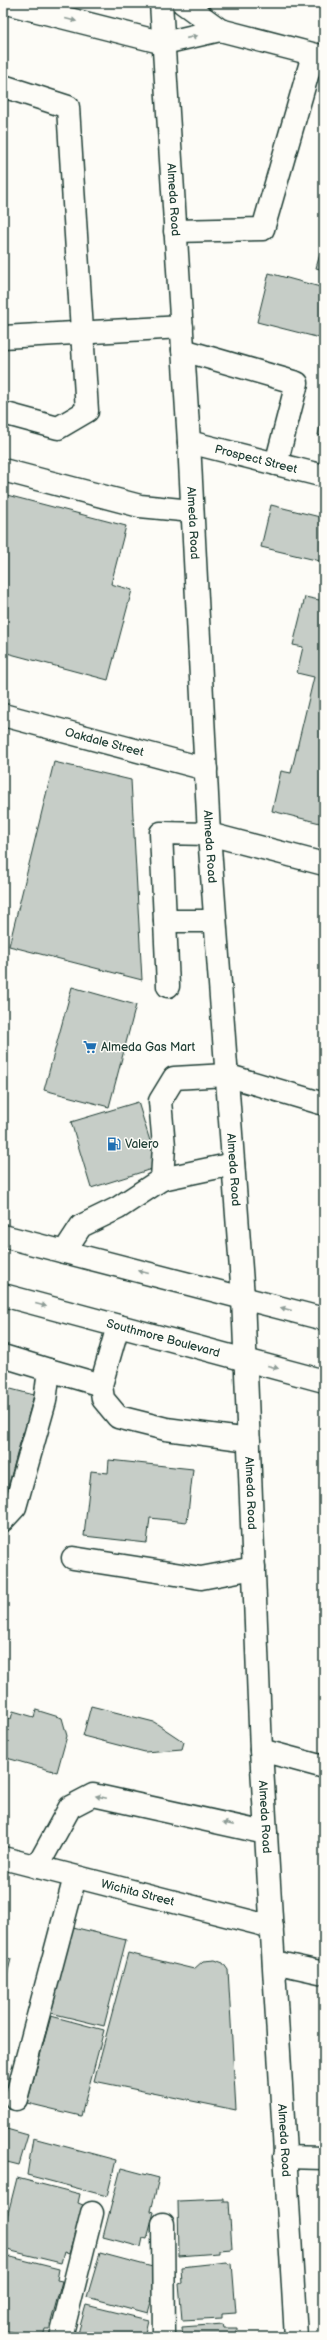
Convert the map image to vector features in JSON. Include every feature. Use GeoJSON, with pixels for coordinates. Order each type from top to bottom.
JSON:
{"type":"FeatureCollection","features":[{"type":"Feature","properties":{"kind":"main road"},"geometry":{"type":"LineString","coordinates":[[6,3],[164,43],[220,30]]}},
{"type":"Feature","properties":{"kind":"main road","name":"Almeda Road"},"geometry":{"type":"LineString","coordinates":[[161,3],[189,442],[209,834],[243,1297],[261,1750],[284,2157],[296,2337]]}},
{"type":"Feature","properties":{"kind":"main road"},"geometry":{"type":"LineString","coordinates":[[175,231],[264,229],[319,56],[220,30],[183,3]]}},
{"type":"Feature","properties":{"kind":"main road"},"geometry":{"type":"LineString","coordinates":[[3,86],[68,107],[87,411],[58,428],[3,413]]}},
{"type":"Feature","properties":{"kind":"main road"},"geometry":{"type":"LineString","coordinates":[[3,338],[83,332],[182,328]]}},
{"type":"Feature","properties":{"kind":"main road"},"geometry":{"type":"LineString","coordinates":[[183,350],[297,383],[276,464]]}},
{"type":"Feature","properties":{"kind":"main road","name":"Prospect Street"},"geometry":{"type":"LineString","coordinates":[[189,442],[324,476]]}},
{"type":"Feature","properties":{"kind":"main road"},"geometry":{"type":"LineString","coordinates":[[3,470],[140,506],[192,511]]}},
{"type":"Feature","properties":{"kind":"main road","name":"Oakdale Street"},"geometry":{"type":"LineString","coordinates":[[3,715],[206,769]]}},
{"type":"Feature","properties":{"kind":"main road"},"geometry":{"type":"LineString","coordinates":[[168,986],[161,833],[209,834],[324,864]]}},
{"type":"Feature","properties":{"kind":"main road"},"geometry":{"type":"LineString","coordinates":[[165,922],[215,921]]}},
{"type":"Feature","properties":{"kind":"main road"},"geometry":{"type":"LineString","coordinates":[[162,1179],[164,1146],[160,1101],[174,1078],[226,1075],[324,1104]]}},
{"type":"Feature","properties":{"kind":"main road"},"geometry":{"type":"LineString","coordinates":[[64,1252],[81,1226],[118,1208],[162,1179],[233,1164]]}},
{"type":"Feature","properties":{"kind":"main road"},"geometry":{"type":"LineString","coordinates":[[3,1236],[324,1319]]}},
{"type":"Feature","properties":{"kind":"main road","name":"Southmore Boulevard"},"geometry":{"type":"LineString","coordinates":[[3,1295],[324,1381]]}},
{"type":"Feature","properties":{"kind":"main road"},"geometry":{"type":"LineString","coordinates":[[118,1326],[101,1385],[103,1399],[118,1417],[166,1429],[249,1440]]}},
{"type":"Feature","properties":{"kind":"main road"},"geometry":{"type":"LineString","coordinates":[[3,1356],[101,1385]]}},
{"type":"Feature","properties":{"kind":"main road"},"geometry":{"type":"LineString","coordinates":[[3,1520],[15,1507],[45,1401],[49,1370]]}},
{"type":"Feature","properties":{"kind":"main road"},"geometry":{"type":"LineString","coordinates":[[73,1558],[201,1578],[254,1568]]}},
{"type":"Feature","properties":{"kind":"main road"},"geometry":{"type":"LineString","coordinates":[[261,1750],[324,1767]]}},
{"type":"Feature","properties":{"kind":"main road"},"geometry":{"type":"LineString","coordinates":[[37,1867],[70,1807],[93,1795],[266,1832]]}},
{"type":"Feature","properties":{"kind":"main road","name":"Wichita Street"},"geometry":{"type":"LineString","coordinates":[[3,1858],[272,1927]]}},
{"type":"Feature","properties":{"kind":"main road"},"geometry":{"type":"LineString","coordinates":[[16,2099],[75,1877]]}},
{"type":"Feature","properties":{"kind":"main road"},"geometry":{"type":"LineString","coordinates":[[274,1962],[324,1973]]}},
{"type":"Feature","properties":{"kind":"main road"},"geometry":{"type":"LineString","coordinates":[[284,2157],[324,2158]]}},
{"type":"Feature","properties":{"kind":"main road"},"geometry":{"type":"LineString","coordinates":[[61,2337],[92,2213]]}},
{"type":"Feature","properties":{"kind":"main road"},"geometry":{"type":"LineString","coordinates":[[163,2224],[164,2337]]}},
{"type":"Feature","properties":{"kind":"building"},"geometry":{"type":"Polygon","coordinates":[[[324,240],[324,270],[316,268],[324,240]]]}},
{"type":"Feature","properties":{"kind":"building"},"geometry":{"type":"Polygon","coordinates":[[[269,273],[324,288],[324,339],[257,322],[269,273]]]}},
{"type":"Feature","properties":{"kind":"building"},"geometry":{"type":"Polygon","coordinates":[[[324,411],[324,437],[318,435],[324,411]]]}},
{"type":"Feature","properties":{"kind":"building"},"geometry":{"type":"Polygon","coordinates":[[[3,494],[126,526],[111,584],[132,590],[108,680],[3,652],[3,494]]]}},
{"type":"Feature","properties":{"kind":"building"},"geometry":{"type":"Polygon","coordinates":[[[271,505],[324,518],[324,562],[261,547],[271,505]]]}},
{"type":"Feature","properties":{"kind":"building"},"geometry":{"type":"Polygon","coordinates":[[[305,597],[324,601],[324,824],[272,811],[281,771],[291,773],[314,677],[297,673],[303,647],[293,645],[305,597]]]}},
{"type":"Feature","properties":{"kind":"building"},"geometry":{"type":"Polygon","coordinates":[[[54,762],[131,780],[142,980],[9,946],[54,762]]]}},
{"type":"Feature","properties":{"kind":"building","name":"Almeda Gas Mart"},"geometry":{"type":"Polygon","coordinates":[[[72,987],[136,1005],[109,1107],[44,1090],[72,987]]]}},
{"type":"Feature","properties":{"kind":"building","name":"Valero"},"geometry":{"type":"Polygon","coordinates":[[[138,1102],[158,1167],[91,1188],[71,1122],[138,1102]]]}},
{"type":"Feature","properties":{"kind":"building"},"geometry":{"type":"Polygon","coordinates":[[[3,1387],[34,1395],[28,1417],[33,1419],[28,1434],[23,1432],[6,1495],[3,1494],[3,1387]]]}},
{"type":"Feature","properties":{"kind":"building"},"geometry":{"type":"Polygon","coordinates":[[[109,1460],[193,1469],[187,1522],[150,1518],[147,1543],[84,1536],[91,1471],[108,1473],[109,1460]]]}},
{"type":"Feature","properties":{"kind":"building"},"geometry":{"type":"Polygon","coordinates":[[[91,1706],[154,1722],[184,1742],[182,1749],[145,1752],[83,1736],[91,1706]]]}},
{"type":"Feature","properties":{"kind":"building"},"geometry":{"type":"Polygon","coordinates":[[[36,1710],[62,1718],[67,1736],[57,1772],[3,1757],[3,1717],[11,1719],[13,1711],[34,1717],[36,1710]]]}},
{"type":"Feature","properties":{"kind":"building"},"geometry":{"type":"Polygon","coordinates":[[[73,1927],[126,1940],[104,2026],[51,2013],[73,1927]]]}},
{"type":"Feature","properties":{"kind":"building"},"geometry":{"type":"Polygon","coordinates":[[[128,1953],[194,1969],[203,1961],[215,1960],[223,1963],[228,1970],[236,2110],[94,2081],[128,1953]]]}},
{"type":"Feature","properties":{"kind":"building"},"geometry":{"type":"Polygon","coordinates":[[[3,1957],[11,1959],[3,1991],[3,1957]]]}},
{"type":"Feature","properties":{"kind":"building"},"geometry":{"type":"Polygon","coordinates":[[[51,2016],[104,2030],[81,2116],[27,2103],[51,2016]]]}},
{"type":"Feature","properties":{"kind":"building"},"geometry":{"type":"Polygon","coordinates":[[[3,2128],[28,2135],[19,2165],[3,2161],[3,2128]]]}},
{"type":"Feature","properties":{"kind":"building"},"geometry":{"type":"Polygon","coordinates":[[[33,2138],[116,2160],[107,2196],[27,2175],[33,2138]]]}},
{"type":"Feature","properties":{"kind":"building"},"geometry":{"type":"Polygon","coordinates":[[[121,2168],[159,2178],[151,2211],[154,2212],[147,2239],[143,2238],[141,2247],[103,2237],[121,2168]]]}},
{"type":"Feature","properties":{"kind":"building"},"geometry":{"type":"Polygon","coordinates":[[[17,2178],[80,2194],[78,2203],[83,2205],[69,2254],[64,2252],[61,2263],[3,2249],[3,2233],[17,2178]]]}},
{"type":"Feature","properties":{"kind":"building"},"geometry":{"type":"Polygon","coordinates":[[[224,2199],[224,2202],[229,2202],[232,2249],[219,2250],[219,2253],[179,2256],[178,2201],[224,2199]]]}},
{"type":"Feature","properties":{"kind":"building"},"geometry":{"type":"Polygon","coordinates":[[[100,2253],[160,2269],[148,2313],[87,2297],[100,2253]]]}},
{"type":"Feature","properties":{"kind":"building"},"geometry":{"type":"Polygon","coordinates":[[[3,2255],[59,2269],[57,2280],[62,2281],[49,2329],[45,2329],[43,2337],[33,2337],[3,2330],[3,2255]]]}},
{"type":"Feature","properties":{"kind":"building"},"geometry":{"type":"Polygon","coordinates":[[[227,2262],[228,2264],[232,2263],[236,2313],[222,2314],[222,2318],[182,2320],[179,2284],[182,2283],[181,2267],[227,2262]]]}},
{"type":"Feature","properties":{"kind":"building"},"geometry":{"type":"Polygon","coordinates":[[[86,2305],[148,2320],[144,2337],[77,2337],[86,2305]]]}},
{"type":"Feature","properties":{"kind":"building"},"geometry":{"type":"Polygon","coordinates":[[[223,2324],[224,2328],[237,2328],[237,2337],[183,2337],[182,2327],[223,2324]]]}},
{"type":"Feature","properties":{"kind":"place","name":"Almeda Gas Mart"},"geometry":{"type":"Point","coordinates":[90,1047]}},
{"type":"Feature","properties":{"kind":"place","name":"Valero"},"geometry":{"type":"Point","coordinates":[114,1144]}}]}
